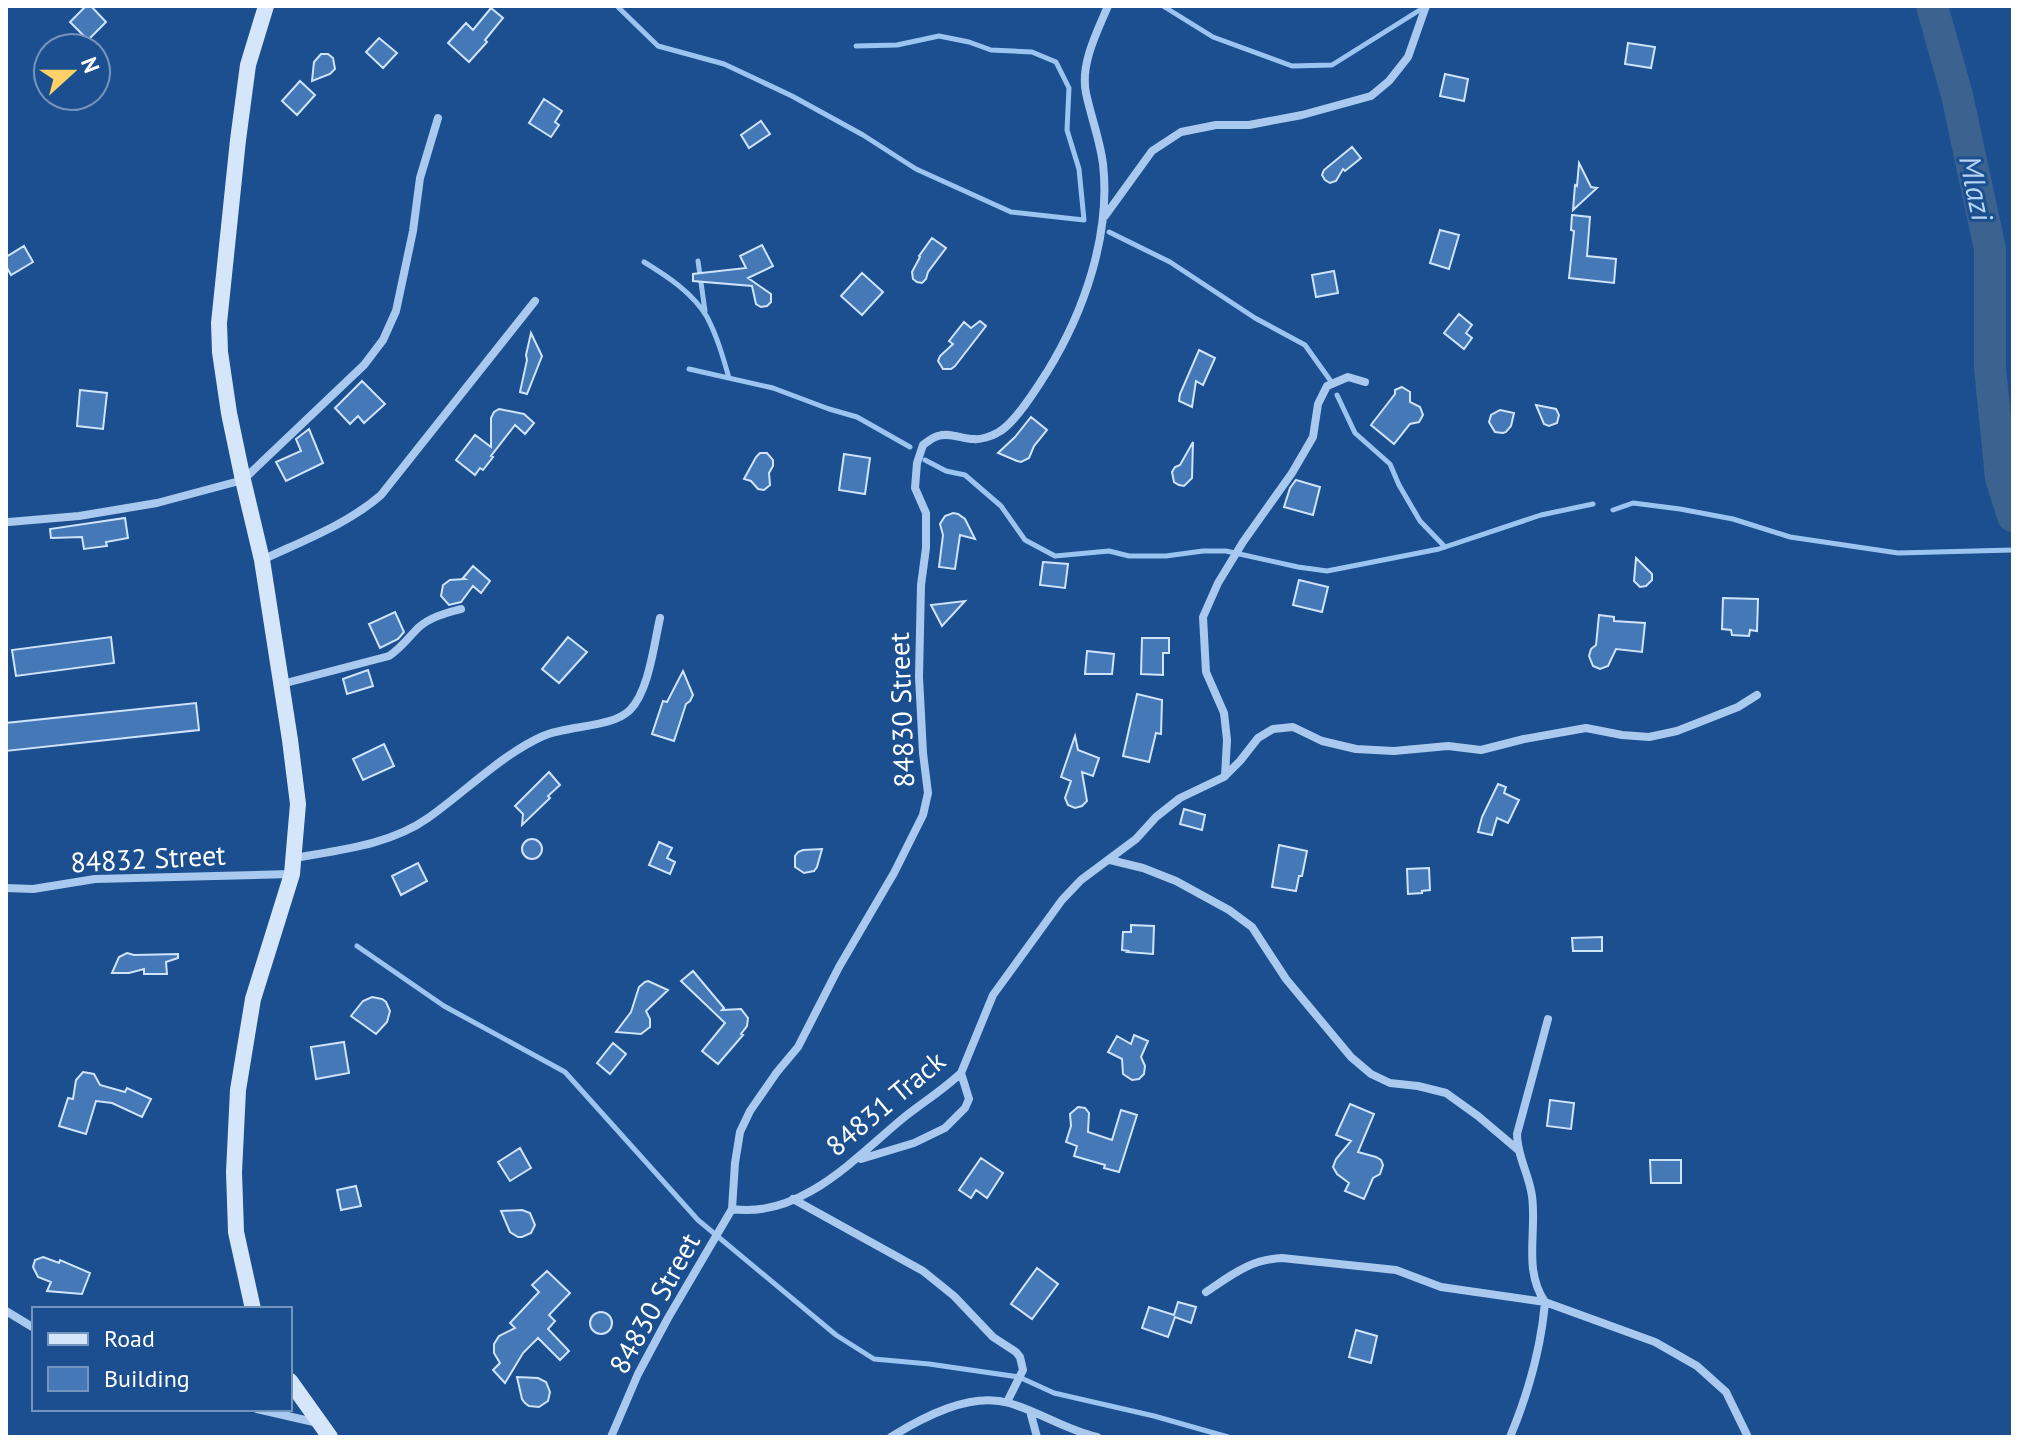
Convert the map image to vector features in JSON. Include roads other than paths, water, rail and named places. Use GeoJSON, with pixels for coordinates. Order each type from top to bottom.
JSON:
{"type":"FeatureCollection","features":[{"type":"Feature","properties":{"kind":"street"},"geometry":{"type":"LineString","coordinates":[[253,1307],[236,1232],[234,1172],[238,1090],[253,999],[292,866],[298,804],[262,560],[229,413],[219,323],[248,65],[266,6]]}},
{"type":"Feature","properties":{"kind":"street","name":"84830 Street"},"geometry":{"type":"LineString","coordinates":[[611,1437],[638,1374],[732,1209],[740,1132],[750,1111],[798,1047],[923,815],[928,793],[919,677],[926,513],[915,488],[917,463],[923,445],[937,436],[955,434],[975,440],[999,433],[1018,413],[1063,345],[1080,309],[1105,217],[1103,162],[1085,90],[1086,65],[1108,6]]}},
{"type":"Feature","properties":{"kind":"street"},"geometry":{"type":"LineString","coordinates":[[1105,217],[1152,151],[1181,132],[1216,125],[1262,123],[1371,96],[1389,81],[1408,57],[1426,6]]}},
{"type":"Feature","properties":{"kind":"street"},"geometry":{"type":"LineString","coordinates":[[9,522],[79,516],[157,503],[243,480],[364,365],[383,340],[396,311],[413,231],[420,178],[438,118]]}},
{"type":"Feature","properties":{"kind":"street"},"geometry":{"type":"LineString","coordinates":[[262,560],[353,515],[381,495],[535,301]]}},
{"type":"Feature","properties":{"kind":"street"},"geometry":{"type":"LineString","coordinates":[[1224,777],[1227,740],[1224,713],[1206,672],[1203,617],[1218,583],[1243,542],[1313,437],[1318,404],[1327,386],[1348,377],[1365,382]]}},
{"type":"Feature","properties":{"kind":"street"},"geometry":{"type":"LineString","coordinates":[[281,685],[389,656],[401,649],[420,626],[439,614],[461,609]]}},
{"type":"Feature","properties":{"kind":"street","name":"84832 Street"},"geometry":{"type":"LineString","coordinates":[[6,888],[33,889],[95,879],[292,866],[404,832],[541,737],[561,729],[609,722],[632,709],[651,661],[660,618]]}},
{"type":"Feature","properties":{"kind":"street"},"geometry":{"type":"LineString","coordinates":[[1224,777],[1258,738],[1273,729],[1293,727],[1322,741],[1356,749],[1394,751],[1448,746],[1481,750],[1586,728],[1649,737],[1677,731],[1738,707],[1757,695]]}},
{"type":"Feature","properties":{"kind":"street","name":"84831 Track"},"geometry":{"type":"LineString","coordinates":[[732,1209],[747,1211],[768,1208],[813,1189],[856,1160],[961,1073],[993,995],[1062,900],[1081,880],[1136,839],[1156,817],[1180,798],[1224,777]]}},
{"type":"Feature","properties":{"kind":"street"},"geometry":{"type":"LineString","coordinates":[[1110,860],[1176,881],[1229,910],[1252,927],[1286,979],[1351,1057],[1371,1074],[1390,1083],[1446,1093],[1517,1149]]}},
{"type":"Feature","properties":{"kind":"street"},"geometry":{"type":"LineString","coordinates":[[1510,1437],[1537,1354],[1543,1325],[1545,1302],[1534,1277],[1533,1201],[1530,1183],[1517,1149],[1517,1134],[1548,1019]]}},
{"type":"Feature","properties":{"kind":"street"},"geometry":{"type":"LineString","coordinates":[[856,1160],[914,1143],[945,1128],[965,1108],[969,1099],[961,1073]]}},
{"type":"Feature","properties":{"kind":"street"},"geometry":{"type":"LineString","coordinates":[[793,1199],[923,1271],[954,1296],[993,1337],[1016,1352],[1023,1370],[1007,1402]]}},
{"type":"Feature","properties":{"kind":"street"},"geometry":{"type":"LineString","coordinates":[[1206,1292],[1245,1267],[1263,1259],[1282,1258],[1396,1270],[1441,1287],[1545,1302],[1655,1342],[1697,1366],[1726,1392],[1748,1437]]}},
{"type":"Feature","properties":{"kind":"street"},"geometry":{"type":"LineString","coordinates":[[6,1311],[32,1327]]}},
{"type":"Feature","properties":{"kind":"street"},"geometry":{"type":"LineString","coordinates":[[292,1384],[324,1430]]}},
{"type":"Feature","properties":{"kind":"street"},"geometry":{"type":"LineString","coordinates":[[891,1437],[932,1415],[981,1401],[1007,1402],[1077,1432],[1097,1437]]}},
{"type":"Feature","properties":{"kind":"street"},"geometry":{"type":"LineString","coordinates":[[263,1411],[324,1430]]}},
{"type":"Feature","properties":{"kind":"street"},"geometry":{"type":"LineString","coordinates":[[1030,1411],[1037,1437]]}},
{"type":"Feature","properties":{"kind":"waterway"},"geometry":{"type":"LineString","coordinates":[[617,6],[658,46],[724,64],[792,96],[863,135],[916,169],[1011,212],[1084,220],[1079,169],[1067,130],[1069,88],[1056,62],[1032,52],[991,50],[939,36],[897,45],[856,46]]}},
{"type":"Feature","properties":{"kind":"waterway"},"geometry":{"type":"LineString","coordinates":[[1163,6],[1213,37],[1292,66],[1332,65],[1423,8]]}},
{"type":"Feature","properties":{"kind":"waterway","name":"Mlazi"},"geometry":{"type":"LineString","coordinates":[[1932,6],[1957,95],[1990,249],[1990,368],[2001,478],[2013,516]]}},
{"type":"Feature","properties":{"kind":"waterway"},"geometry":{"type":"LineString","coordinates":[[1109,232],[1170,262],[1255,318],[1305,345],[1330,380]]}},
{"type":"Feature","properties":{"kind":"waterway"},"geometry":{"type":"LineString","coordinates":[[698,261],[705,311]]}},
{"type":"Feature","properties":{"kind":"waterway"},"geometry":{"type":"LineString","coordinates":[[644,262],[679,286],[701,308],[714,332],[729,378]]}},
{"type":"Feature","properties":{"kind":"waterway"},"geometry":{"type":"LineString","coordinates":[[689,369],[773,388],[857,417],[910,447]]}},
{"type":"Feature","properties":{"kind":"waterway"},"geometry":{"type":"LineString","coordinates":[[1337,395],[1355,433],[1390,464],[1420,521],[1445,547]]}},
{"type":"Feature","properties":{"kind":"waterway"},"geometry":{"type":"LineString","coordinates":[[925,460],[946,471],[965,475],[1001,506],[1025,540],[1055,556],[1109,551],[1129,556],[1226,551],[1327,571],[1439,549],[1541,515],[1593,504]]}},
{"type":"Feature","properties":{"kind":"waterway"},"geometry":{"type":"LineString","coordinates":[[1613,510],[1633,503],[1680,509],[1733,519],[1790,537],[1898,553],[2013,550]]}},
{"type":"Feature","properties":{"kind":"waterway"},"geometry":{"type":"LineString","coordinates":[[357,946],[444,1006],[565,1072],[698,1220],[836,1335],[874,1359],[1019,1377],[1054,1393],[1228,1437]]}}]}
